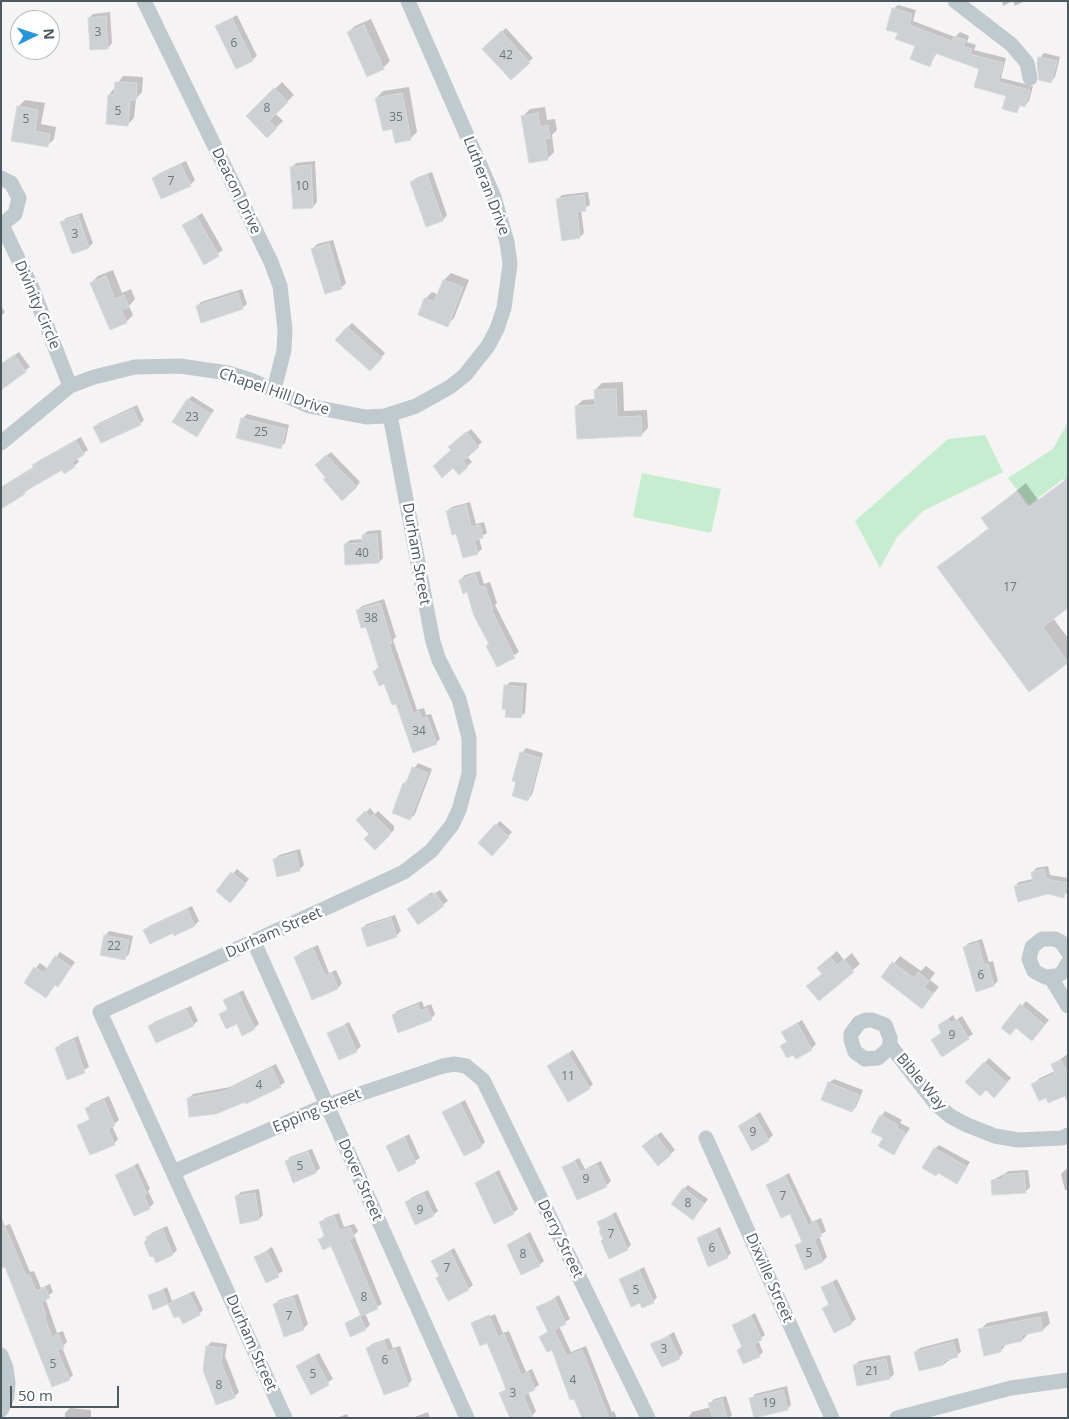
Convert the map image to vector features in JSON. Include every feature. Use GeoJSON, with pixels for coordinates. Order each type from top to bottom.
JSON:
{"type":"FeatureCollection","features":[{"type":"Feature","properties":{"kind":"street","name":"Deacon Drive"},"geometry":{"type":"LineString","coordinates":[[144,1],[271,262],[280,286],[285,329],[284,343],[274,390]]}},
{"type":"Feature","properties":{"kind":"street","name":"Lutheran Drive"},"geometry":{"type":"LineString","coordinates":[[390,415],[416,406],[450,387],[478,360],[497,329],[504,308],[510,264],[507,242],[494,197],[408,1]]}},
{"type":"Feature","properties":{"kind":"street"},"geometry":{"type":"LineString","coordinates":[[955,1],[1012,46],[1027,63],[1030,78]]}},
{"type":"Feature","properties":{"kind":"street","name":"Divinity Circle"},"geometry":{"type":"LineString","coordinates":[[1,178],[11,183],[19,198],[15,214],[2,225],[35,296],[70,386]]}},
{"type":"Feature","properties":{"kind":"street","name":"Chapel Hill Drive"},"geometry":{"type":"LineString","coordinates":[[1,443],[70,386],[101,375],[156,365],[187,366],[228,373],[328,412],[366,417],[390,415]]}},
{"type":"Feature","properties":{"kind":"street","name":"Durham Street"},"geometry":{"type":"LineString","coordinates":[[285,1418],[100,1012],[392,879],[417,864],[431,851],[452,825],[465,792],[471,756],[465,716],[433,642],[390,415]]}},
{"type":"Feature","properties":{"kind":"street"},"geometry":{"type":"LineString","coordinates":[[1068,952],[1061,942],[1049,938],[1042,939],[1032,947],[1029,959],[1034,971],[1039,975],[1051,978],[1063,972],[1068,963]]}},
{"type":"Feature","properties":{"kind":"street","name":"Dover Street"},"geometry":{"type":"LineString","coordinates":[[254,942],[467,1418]]}},
{"type":"Feature","properties":{"kind":"street"},"geometry":{"type":"LineString","coordinates":[[1051,978],[1068,1006]]}},
{"type":"Feature","properties":{"kind":"street","name":"Bible Way"},"geometry":{"type":"LineString","coordinates":[[890,1045],[935,1103],[950,1116],[967,1125],[994,1136],[1018,1140],[1062,1138],[1068,1135]]}},
{"type":"Feature","properties":{"kind":"street","name":"Epping Street"},"geometry":{"type":"LineString","coordinates":[[173,1172],[327,1105],[443,1066],[454,1064],[466,1066]]}},
{"type":"Feature","properties":{"kind":"street","name":"Derry Street"},"geometry":{"type":"LineString","coordinates":[[466,1066],[483,1080],[648,1418]]}},
{"type":"Feature","properties":{"kind":"street","name":"Dixville Street"},"geometry":{"type":"LineString","coordinates":[[706,1138],[832,1418]]}},
{"type":"Feature","properties":{"kind":"street"},"geometry":{"type":"LineString","coordinates":[[1,1355],[6,1368],[8,1383],[7,1397],[1,1410]]}},
{"type":"Feature","properties":{"kind":"street"},"geometry":{"type":"LineString","coordinates":[[897,1418],[1011,1388],[1068,1380]]}},
{"type":"Feature","properties":{"kind":"green space"},"geometry":{"type":"Polygon","coordinates":[[[1068,422],[1068,484],[1063,479],[1029,505],[1008,478],[1053,449],[1068,422]]]}},
{"type":"Feature","properties":{"kind":"green space"},"geometry":{"type":"Polygon","coordinates":[[[985,435],[1003,472],[923,511],[897,537],[880,568],[855,521],[948,439],[985,435]]]}},
{"type":"Feature","properties":{"kind":"green space"},"geometry":{"type":"Polygon","coordinates":[[[642,473],[721,489],[711,533],[633,517],[642,473]]]}},
{"type":"Feature","properties":{"kind":"building"},"geometry":{"type":"Polygon","coordinates":[[[892,8],[912,14],[909,25],[952,41],[954,36],[966,40],[963,46],[972,49],[970,54],[1003,63],[998,82],[1030,90],[1025,107],[1019,105],[1017,113],[1002,109],[1006,96],[974,87],[979,69],[935,53],[930,67],[910,59],[915,46],[895,39],[898,33],[886,30],[892,8]]]}},
{"type":"Feature","properties":{"kind":"building"},"geometry":{"type":"Polygon","coordinates":[[[106,16],[108,49],[90,50],[88,18],[106,16]]]}},
{"type":"Feature","properties":{"kind":"building"},"geometry":{"type":"Polygon","coordinates":[[[232,18],[253,61],[236,69],[215,26],[232,18]]]}},
{"type":"Feature","properties":{"kind":"building"},"geometry":{"type":"Polygon","coordinates":[[[364,25],[384,69],[367,77],[347,32],[364,25]]]}},
{"type":"Feature","properties":{"kind":"building"},"geometry":{"type":"Polygon","coordinates":[[[501,31],[530,63],[511,80],[482,49],[501,31]]]}},
{"type":"Feature","properties":{"kind":"building"},"geometry":{"type":"Polygon","coordinates":[[[1038,57],[1057,61],[1051,83],[1039,80],[1038,57]]]}},
{"type":"Feature","properties":{"kind":"building"},"geometry":{"type":"Polygon","coordinates":[[[115,82],[137,83],[136,100],[130,100],[128,126],[106,124],[108,95],[114,95],[115,82]]]}},
{"type":"Feature","properties":{"kind":"building"},"geometry":{"type":"Polygon","coordinates":[[[274,88],[288,102],[269,121],[277,128],[267,138],[246,116],[274,88]]]}},
{"type":"Feature","properties":{"kind":"building"},"geometry":{"type":"Polygon","coordinates":[[[402,93],[411,140],[395,143],[392,129],[383,131],[375,98],[402,93]]]}},
{"type":"Feature","properties":{"kind":"building"},"geometry":{"type":"Polygon","coordinates":[[[17,106],[38,110],[35,131],[50,134],[48,147],[11,141],[17,106]]]}},
{"type":"Feature","properties":{"kind":"building"},"geometry":{"type":"Polygon","coordinates":[[[538,113],[540,127],[548,125],[550,138],[545,139],[548,160],[529,163],[521,116],[538,113]]]}},
{"type":"Feature","properties":{"kind":"building"},"geometry":{"type":"Polygon","coordinates":[[[181,165],[191,186],[161,199],[152,178],[181,165]]]}},
{"type":"Feature","properties":{"kind":"building"},"geometry":{"type":"Polygon","coordinates":[[[311,165],[313,208],[293,209],[290,167],[311,165]]]}},
{"type":"Feature","properties":{"kind":"building"},"geometry":{"type":"Polygon","coordinates":[[[427,175],[443,221],[426,227],[410,182],[427,175]]]}},
{"type":"Feature","properties":{"kind":"building"},"geometry":{"type":"Polygon","coordinates":[[[584,195],[586,211],[577,212],[580,238],[562,241],[556,199],[584,195]]]}},
{"type":"Feature","properties":{"kind":"building"},"geometry":{"type":"Polygon","coordinates":[[[78,216],[89,248],[72,254],[60,222],[78,216]]]}},
{"type":"Feature","properties":{"kind":"building"},"geometry":{"type":"Polygon","coordinates":[[[197,217],[219,256],[204,265],[182,225],[197,217]]]}},
{"type":"Feature","properties":{"kind":"building"},"geometry":{"type":"Polygon","coordinates":[[[329,243],[342,289],[325,294],[311,249],[329,243]]]}},
{"type":"Feature","properties":{"kind":"building"},"geometry":{"type":"Polygon","coordinates":[[[106,276],[115,299],[124,295],[129,307],[121,310],[127,323],[110,330],[90,283],[106,276]]]}},
{"type":"Feature","properties":{"kind":"building"},"geometry":{"type":"Polygon","coordinates":[[[443,280],[463,287],[448,327],[418,315],[424,298],[434,302],[443,280]]]}},
{"type":"Feature","properties":{"kind":"building"},"geometry":{"type":"Polygon","coordinates":[[[238,293],[243,309],[201,323],[196,306],[238,293]]]}},
{"type":"Feature","properties":{"kind":"building"},"geometry":{"type":"Polygon","coordinates":[[[347,327],[382,358],[370,371],[335,340],[347,327]]]}},
{"type":"Feature","properties":{"kind":"building"},"geometry":{"type":"Polygon","coordinates":[[[14,355],[26,372],[1,390],[1,364],[14,355]]]}},
{"type":"Feature","properties":{"kind":"building"},"geometry":{"type":"Polygon","coordinates":[[[616,389],[617,417],[641,416],[642,436],[577,439],[575,406],[595,405],[594,390],[616,389]]]}},
{"type":"Feature","properties":{"kind":"building"},"geometry":{"type":"Polygon","coordinates":[[[187,399],[211,414],[197,437],[172,422],[187,399]]]}},
{"type":"Feature","properties":{"kind":"building"},"geometry":{"type":"Polygon","coordinates":[[[133,409],[141,425],[101,443],[93,427],[133,409]]]}},
{"type":"Feature","properties":{"kind":"building"},"geometry":{"type":"Polygon","coordinates":[[[241,418],[286,429],[281,449],[236,438],[241,418]]]}},
{"type":"Feature","properties":{"kind":"building"},"geometry":{"type":"Polygon","coordinates":[[[466,432],[479,447],[463,461],[468,467],[459,475],[453,468],[442,478],[433,466],[451,450],[448,447],[466,432]]]}},
{"type":"Feature","properties":{"kind":"building"},"geometry":{"type":"Polygon","coordinates":[[[76,441],[84,455],[72,462],[75,467],[64,474],[62,470],[24,492],[25,494],[1,509],[1,487],[34,468],[32,465],[76,441]]]}},
{"type":"Feature","properties":{"kind":"building"},"geometry":{"type":"Polygon","coordinates":[[[326,455],[357,487],[342,501],[323,479],[326,478],[315,465],[326,455]]]}},
{"type":"Feature","properties":{"kind":"building"},"geometry":{"type":"Polygon","coordinates":[[[1068,479],[1068,608],[1043,627],[1068,663],[1029,692],[937,567],[989,529],[981,518],[1016,492],[1028,508],[1068,479]]]}},
{"type":"Feature","properties":{"kind":"building"},"geometry":{"type":"Polygon","coordinates":[[[466,505],[471,527],[480,525],[483,538],[474,540],[478,554],[463,558],[456,534],[452,535],[446,511],[466,505]]]}},
{"type":"Feature","properties":{"kind":"building"},"geometry":{"type":"Polygon","coordinates":[[[377,534],[379,563],[345,565],[344,544],[362,543],[362,535],[377,534]]]}},
{"type":"Feature","properties":{"kind":"building"},"geometry":{"type":"Polygon","coordinates":[[[475,574],[480,587],[485,586],[493,609],[491,609],[515,658],[497,667],[486,646],[489,644],[474,616],[467,592],[463,594],[459,580],[475,574]]]}},
{"type":"Feature","properties":{"kind":"building"},"geometry":{"type":"Polygon","coordinates":[[[380,603],[392,643],[389,644],[413,713],[419,711],[422,719],[427,717],[437,744],[413,753],[396,704],[392,705],[384,684],[379,686],[373,671],[379,669],[366,627],[361,628],[356,610],[380,603]]]}},
{"type":"Feature","properties":{"kind":"building"},"geometry":{"type":"Polygon","coordinates":[[[504,685],[523,687],[521,718],[505,717],[506,710],[502,709],[504,685]]]}},
{"type":"Feature","properties":{"kind":"building"},"geometry":{"type":"Polygon","coordinates":[[[520,752],[540,758],[528,801],[512,796],[516,782],[512,781],[520,752]]]}},
{"type":"Feature","properties":{"kind":"building"},"geometry":{"type":"Polygon","coordinates":[[[412,767],[428,773],[410,820],[392,813],[403,783],[406,784],[412,767]]]}},
{"type":"Feature","properties":{"kind":"building"},"geometry":{"type":"Polygon","coordinates":[[[365,811],[370,817],[373,814],[390,831],[390,835],[375,850],[364,839],[369,834],[356,820],[365,811]]]}},
{"type":"Feature","properties":{"kind":"building"},"geometry":{"type":"Polygon","coordinates":[[[495,824],[509,837],[492,856],[478,843],[495,824]]]}},
{"type":"Feature","properties":{"kind":"building"},"geometry":{"type":"Polygon","coordinates":[[[296,853],[300,871],[277,877],[273,859],[296,853]]]}},
{"type":"Feature","properties":{"kind":"building"},"geometry":{"type":"Polygon","coordinates":[[[1044,869],[1046,879],[1067,883],[1064,898],[1048,894],[1018,902],[1014,886],[1033,882],[1031,872],[1044,869]]]}},
{"type":"Feature","properties":{"kind":"building"},"geometry":{"type":"Polygon","coordinates":[[[231,872],[246,884],[230,903],[216,891],[231,872]]]}},
{"type":"Feature","properties":{"kind":"building"},"geometry":{"type":"Polygon","coordinates":[[[435,893],[444,906],[418,925],[407,909],[428,895],[429,897],[435,893]]]}},
{"type":"Feature","properties":{"kind":"building"},"geometry":{"type":"Polygon","coordinates":[[[187,909],[195,926],[174,936],[173,933],[150,944],[143,930],[187,909]]]}},
{"type":"Feature","properties":{"kind":"building"},"geometry":{"type":"Polygon","coordinates":[[[391,918],[397,937],[367,947],[361,928],[391,918]]]}},
{"type":"Feature","properties":{"kind":"building"},"geometry":{"type":"Polygon","coordinates":[[[104,935],[129,940],[125,960],[100,955],[104,935]]]}},
{"type":"Feature","properties":{"kind":"building"},"geometry":{"type":"Polygon","coordinates":[[[978,943],[984,965],[988,964],[994,986],[976,992],[963,947],[978,943]]]}},
{"type":"Feature","properties":{"kind":"building"},"geometry":{"type":"Polygon","coordinates":[[[313,949],[325,976],[332,973],[338,989],[312,1000],[294,957],[313,949]]]}},
{"type":"Feature","properties":{"kind":"building"},"geometry":{"type":"Polygon","coordinates":[[[55,956],[71,967],[58,987],[55,985],[46,998],[24,983],[34,967],[44,973],[55,956]]]}},
{"type":"Feature","properties":{"kind":"building"},"geometry":{"type":"Polygon","coordinates":[[[830,957],[837,965],[844,959],[854,972],[819,1001],[806,986],[822,974],[817,968],[830,957]]]}},
{"type":"Feature","properties":{"kind":"building"},"geometry":{"type":"Polygon","coordinates":[[[892,962],[914,978],[918,972],[929,981],[924,987],[933,994],[922,1009],[881,977],[892,962]]]}},
{"type":"Feature","properties":{"kind":"building"},"geometry":{"type":"Polygon","coordinates":[[[238,993],[255,1029],[242,1036],[237,1024],[226,1029],[219,1014],[228,1010],[223,1000],[238,993]]]}},
{"type":"Feature","properties":{"kind":"building"},"geometry":{"type":"Polygon","coordinates":[[[1020,1004],[1045,1025],[1032,1041],[1016,1028],[1010,1035],[1001,1028],[1020,1004]]]}},
{"type":"Feature","properties":{"kind":"building"},"geometry":{"type":"Polygon","coordinates":[[[418,1005],[420,1011],[427,1008],[432,1020],[398,1033],[392,1015],[418,1005]]]}},
{"type":"Feature","properties":{"kind":"building"},"geometry":{"type":"Polygon","coordinates":[[[186,1009],[194,1026],[156,1043],[148,1026],[186,1009]]]}},
{"type":"Feature","properties":{"kind":"building"},"geometry":{"type":"Polygon","coordinates":[[[948,1019],[951,1023],[957,1019],[969,1039],[942,1057],[931,1040],[941,1033],[938,1025],[948,1019]]]}},
{"type":"Feature","properties":{"kind":"building"},"geometry":{"type":"Polygon","coordinates":[[[797,1023],[812,1050],[796,1059],[793,1055],[787,1058],[780,1046],[787,1042],[781,1032],[797,1023]]]}},
{"type":"Feature","properties":{"kind":"building"},"geometry":{"type":"Polygon","coordinates":[[[345,1025],[357,1052],[339,1060],[327,1033],[345,1025]]]}},
{"type":"Feature","properties":{"kind":"building"},"geometry":{"type":"Polygon","coordinates":[[[74,1040],[85,1073],[67,1080],[55,1048],[74,1040]]]}},
{"type":"Feature","properties":{"kind":"building"},"geometry":{"type":"Polygon","coordinates":[[[568,1053],[590,1089],[568,1102],[547,1066],[568,1053]]]}},
{"type":"Feature","properties":{"kind":"building"},"geometry":{"type":"Polygon","coordinates":[[[1061,1060],[1066,1070],[1068,1069],[1068,1103],[1065,1096],[1048,1103],[1046,1098],[1039,1101],[1031,1084],[1055,1074],[1051,1064],[1061,1060]]]}},
{"type":"Feature","properties":{"kind":"building"},"geometry":{"type":"Polygon","coordinates":[[[984,1062],[1007,1083],[994,1098],[986,1090],[980,1096],[965,1082],[984,1062]]]}},
{"type":"Feature","properties":{"kind":"building"},"geometry":{"type":"Polygon","coordinates":[[[272,1068],[281,1087],[246,1104],[245,1102],[216,1114],[189,1117],[187,1098],[225,1091],[272,1068]]]}},
{"type":"Feature","properties":{"kind":"building"},"geometry":{"type":"Polygon","coordinates":[[[828,1082],[859,1095],[852,1112],[821,1100],[828,1082]]]}},
{"type":"Feature","properties":{"kind":"building"},"geometry":{"type":"Polygon","coordinates":[[[104,1100],[115,1126],[108,1129],[115,1145],[90,1155],[77,1125],[90,1120],[85,1108],[104,1100]]]}},
{"type":"Feature","properties":{"kind":"building"},"geometry":{"type":"Polygon","coordinates":[[[460,1103],[482,1147],[464,1156],[442,1112],[460,1103]]]}},
{"type":"Feature","properties":{"kind":"building"},"geometry":{"type":"Polygon","coordinates":[[[880,1115],[898,1125],[897,1128],[906,1133],[894,1155],[878,1146],[883,1138],[871,1132],[880,1115]]]}},
{"type":"Feature","properties":{"kind":"building"},"geometry":{"type":"Polygon","coordinates":[[[755,1116],[769,1141],[752,1151],[738,1126],[755,1116]]]}},
{"type":"Feature","properties":{"kind":"building"},"geometry":{"type":"Polygon","coordinates":[[[656,1135],[671,1155],[658,1166],[642,1146],[656,1135]]]}},
{"type":"Feature","properties":{"kind":"building"},"geometry":{"type":"Polygon","coordinates":[[[404,1137],[416,1163],[398,1172],[386,1146],[404,1137]]]}},
{"type":"Feature","properties":{"kind":"building"},"geometry":{"type":"Polygon","coordinates":[[[934,1148],[967,1167],[957,1184],[938,1173],[936,1176],[922,1168],[934,1148]]]}},
{"type":"Feature","properties":{"kind":"building"},"geometry":{"type":"Polygon","coordinates":[[[308,1152],[316,1173],[293,1183],[285,1161],[308,1152]]]}},
{"type":"Feature","properties":{"kind":"building"},"geometry":{"type":"Polygon","coordinates":[[[575,1161],[580,1172],[597,1165],[607,1187],[577,1200],[562,1167],[575,1161]]]}},
{"type":"Feature","properties":{"kind":"building"},"geometry":{"type":"Polygon","coordinates":[[[134,1166],[147,1194],[144,1196],[150,1209],[134,1216],[115,1175],[134,1166]]]}},
{"type":"Feature","properties":{"kind":"building"},"geometry":{"type":"Polygon","coordinates":[[[495,1173],[514,1214],[494,1224],[475,1183],[495,1173]]]}},
{"type":"Feature","properties":{"kind":"building"},"geometry":{"type":"Polygon","coordinates":[[[1024,1173],[1026,1193],[992,1195],[991,1180],[1004,1179],[1003,1175],[1024,1173]]]}},
{"type":"Feature","properties":{"kind":"building"},"geometry":{"type":"Polygon","coordinates":[[[785,1176],[808,1225],[816,1222],[822,1236],[814,1239],[823,1262],[805,1270],[795,1245],[802,1242],[790,1214],[781,1218],[766,1185],[785,1176]]]}},
{"type":"Feature","properties":{"kind":"building"},"geometry":{"type":"Polygon","coordinates":[[[683,1188],[704,1204],[693,1220],[671,1204],[683,1188]]]}},
{"type":"Feature","properties":{"kind":"building"},"geometry":{"type":"Polygon","coordinates":[[[255,1193],[259,1220],[240,1224],[235,1196],[255,1193]]]}},
{"type":"Feature","properties":{"kind":"building"},"geometry":{"type":"Polygon","coordinates":[[[424,1194],[434,1216],[415,1225],[405,1202],[424,1194]]]}},
{"type":"Feature","properties":{"kind":"building"},"geometry":{"type":"Polygon","coordinates":[[[612,1215],[628,1250],[609,1259],[601,1241],[603,1239],[597,1222],[612,1215]]]}},
{"type":"Feature","properties":{"kind":"building"},"geometry":{"type":"Polygon","coordinates":[[[334,1216],[340,1231],[350,1227],[354,1237],[349,1239],[378,1309],[361,1316],[331,1246],[323,1250],[318,1239],[325,1237],[319,1222],[334,1216]]]}},
{"type":"Feature","properties":{"kind":"building"},"geometry":{"type":"Polygon","coordinates":[[[1,1217],[26,1276],[29,1274],[36,1291],[45,1287],[50,1298],[41,1302],[46,1315],[44,1316],[52,1337],[58,1334],[64,1348],[57,1350],[70,1380],[52,1387],[5,1267],[1,1268],[1,1217]]]}},
{"type":"Feature","properties":{"kind":"building"},"geometry":{"type":"Polygon","coordinates":[[[163,1230],[173,1255],[156,1263],[153,1256],[150,1257],[144,1242],[147,1241],[146,1237],[163,1230]]]}},
{"type":"Feature","properties":{"kind":"building"},"geometry":{"type":"Polygon","coordinates":[[[715,1230],[728,1258],[708,1267],[697,1238],[715,1230]]]}},
{"type":"Feature","properties":{"kind":"building"},"geometry":{"type":"Polygon","coordinates":[[[525,1235],[540,1266],[521,1275],[507,1245],[525,1235]]]}},
{"type":"Feature","properties":{"kind":"building"},"geometry":{"type":"Polygon","coordinates":[[[267,1251],[279,1277],[266,1283],[254,1257],[267,1251]]]}},
{"type":"Feature","properties":{"kind":"building"},"geometry":{"type":"Polygon","coordinates":[[[450,1251],[469,1290],[448,1301],[436,1278],[439,1276],[431,1261],[450,1251]]]}},
{"type":"Feature","properties":{"kind":"building"},"geometry":{"type":"Polygon","coordinates":[[[639,1270],[654,1303],[642,1308],[640,1303],[631,1307],[619,1279],[639,1270]]]}},
{"type":"Feature","properties":{"kind":"building"},"geometry":{"type":"Polygon","coordinates":[[[832,1282],[852,1324],[834,1333],[822,1308],[829,1305],[821,1287],[832,1282]]]}},
{"type":"Feature","properties":{"kind":"building"},"geometry":{"type":"Polygon","coordinates":[[[163,1290],[168,1304],[153,1310],[148,1295],[163,1290]]]}},
{"type":"Feature","properties":{"kind":"building"},"geometry":{"type":"Polygon","coordinates":[[[190,1294],[200,1315],[183,1324],[179,1316],[174,1318],[168,1304],[190,1294]]]}},
{"type":"Feature","properties":{"kind":"building"},"geometry":{"type":"Polygon","coordinates":[[[293,1297],[304,1330],[284,1337],[273,1304],[293,1297]]]}},
{"type":"Feature","properties":{"kind":"building"},"geometry":{"type":"Polygon","coordinates":[[[555,1299],[566,1324],[554,1330],[567,1356],[582,1350],[609,1418],[582,1418],[574,1399],[570,1400],[552,1350],[547,1352],[539,1337],[548,1332],[536,1307],[555,1299]]]}},
{"type":"Feature","properties":{"kind":"building"},"geometry":{"type":"Polygon","coordinates":[[[489,1315],[498,1337],[504,1334],[521,1375],[528,1372],[535,1390],[523,1395],[533,1418],[510,1418],[499,1393],[506,1390],[501,1376],[487,1343],[480,1346],[471,1323],[489,1315]]]}},
{"type":"Feature","properties":{"kind":"building"},"geometry":{"type":"Polygon","coordinates":[[[360,1316],[366,1330],[350,1337],[345,1323],[360,1316]]]}},
{"type":"Feature","properties":{"kind":"building"},"geometry":{"type":"Polygon","coordinates":[[[751,1316],[762,1340],[754,1344],[760,1357],[743,1364],[737,1350],[742,1347],[732,1325],[751,1316]]]}},
{"type":"Feature","properties":{"kind":"building"},"geometry":{"type":"Polygon","coordinates":[[[1040,1317],[1043,1331],[1021,1335],[1022,1341],[1000,1346],[1001,1352],[984,1356],[978,1329],[1040,1317]]]}},
{"type":"Feature","properties":{"kind":"building"},"geometry":{"type":"Polygon","coordinates":[[[669,1336],[680,1359],[662,1367],[650,1344],[669,1336]]]}},
{"type":"Feature","properties":{"kind":"building"},"geometry":{"type":"Polygon","coordinates":[[[384,1341],[388,1352],[395,1349],[409,1386],[384,1395],[366,1348],[384,1341]]]}},
{"type":"Feature","properties":{"kind":"building"},"geometry":{"type":"Polygon","coordinates":[[[953,1342],[958,1357],[943,1361],[944,1365],[919,1371],[914,1352],[953,1342]]]}},
{"type":"Feature","properties":{"kind":"building"},"geometry":{"type":"Polygon","coordinates":[[[206,1346],[223,1348],[221,1362],[235,1398],[216,1405],[203,1370],[206,1346]]]}},
{"type":"Feature","properties":{"kind":"building"},"geometry":{"type":"Polygon","coordinates":[[[314,1356],[329,1385],[311,1395],[296,1366],[314,1356]]]}},
{"type":"Feature","properties":{"kind":"building"},"geometry":{"type":"Polygon","coordinates":[[[886,1359],[890,1379],[857,1386],[853,1365],[886,1359]]]}},
{"type":"Feature","properties":{"kind":"building"},"geometry":{"type":"Polygon","coordinates":[[[783,1390],[788,1410],[754,1418],[749,1398],[783,1390]]]}},
{"type":"Feature","properties":{"kind":"building"},"geometry":{"type":"Polygon","coordinates":[[[722,1399],[727,1418],[713,1418],[708,1403],[722,1399]]]}}]}
